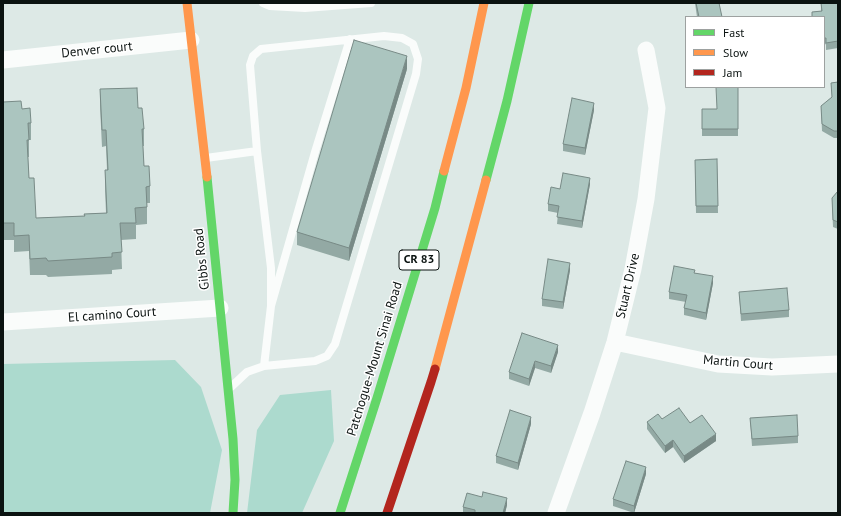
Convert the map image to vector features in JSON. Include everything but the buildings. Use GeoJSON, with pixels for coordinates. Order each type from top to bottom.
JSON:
{"type":"FeatureCollection","features":[{"type":"Feature","properties":{"kind":"main road","name":"Gibbs Road"},"geometry":{"type":"LineString","coordinates":[[187,3],[205,158],[233,439],[235,480],[233,513]]}},
{"type":"Feature","properties":{"kind":"main road","name":"Patchogue-Mount Sinai Road"},"geometry":{"type":"LineString","coordinates":[[340,513],[435,208],[466,88],[484,3]]}},
{"type":"Feature","properties":{"kind":"main road"},"geometry":{"type":"LineString","coordinates":[[387,513],[431,382],[507,101],[529,3]]}},
{"type":"Feature","properties":{"kind":"street","name":"Denver court"},"geometry":{"type":"LineString","coordinates":[[3,60],[191,40]]}},
{"type":"Feature","properties":{"kind":"street","name":"Stuart Drive"},"geometry":{"type":"LineString","coordinates":[[556,513],[592,413],[615,342],[633,269],[646,199],[658,108],[646,50]]}},
{"type":"Feature","properties":{"kind":"street","name":"El camino Court"},"geometry":{"type":"LineString","coordinates":[[3,322],[220,308]]}},
{"type":"Feature","properties":{"kind":"street","name":"Martin Court"},"geometry":{"type":"LineString","coordinates":[[615,342],[718,364],[772,367],[838,364]]}},
{"type":"Feature","properties":{"kind":"lane"},"geometry":{"type":"LineString","coordinates":[[263,3],[270,6],[305,8],[371,3]]}},
{"type":"Feature","properties":{"kind":"lane"},"geometry":{"type":"LineString","coordinates":[[228,390],[247,372],[264,366],[315,361],[327,356],[335,344],[416,74],[418,59],[413,44],[402,38],[384,36],[261,49],[253,56],[250,65],[257,151],[271,268],[271,306],[264,366]]}},
{"type":"Feature","properties":{"kind":"lane"},"geometry":{"type":"LineString","coordinates":[[271,306],[315,152],[350,39]]}},
{"type":"Feature","properties":{"kind":"lane"},"geometry":{"type":"LineString","coordinates":[[205,158],[257,151]]}},
{"type":"Feature","properties":{"kind":"green space"},"geometry":{"type":"Polygon","coordinates":[[[175,360],[201,387],[222,450],[210,513],[3,513],[3,364],[175,360]]]}},
{"type":"Feature","properties":{"kind":"green space"},"geometry":{"type":"Polygon","coordinates":[[[331,390],[334,441],[302,513],[247,513],[257,430],[280,395],[331,390]]]}},
{"type":"Feature","properties":{"kind":"traffic: fast"},"geometry":{"type":"LineString","coordinates":[[486,180],[507,101],[529,3]]}},
{"type":"Feature","properties":{"kind":"traffic: fast"},"geometry":{"type":"LineString","coordinates":[[340,513],[435,208],[444,171]]}},
{"type":"Feature","properties":{"kind":"traffic: fast"},"geometry":{"type":"LineString","coordinates":[[207,177],[233,439],[235,480],[233,513]]}},
{"type":"Feature","properties":{"kind":"traffic: slow"},"geometry":{"type":"LineString","coordinates":[[187,3],[207,177]]}},
{"type":"Feature","properties":{"kind":"traffic: slow"},"geometry":{"type":"LineString","coordinates":[[444,171],[466,88],[484,3]]}},
{"type":"Feature","properties":{"kind":"traffic: slow"},"geometry":{"type":"LineString","coordinates":[[435,369],[486,180]]}},
{"type":"Feature","properties":{"kind":"traffic: jam"},"geometry":{"type":"LineString","coordinates":[[387,513],[435,369]]}}]}
